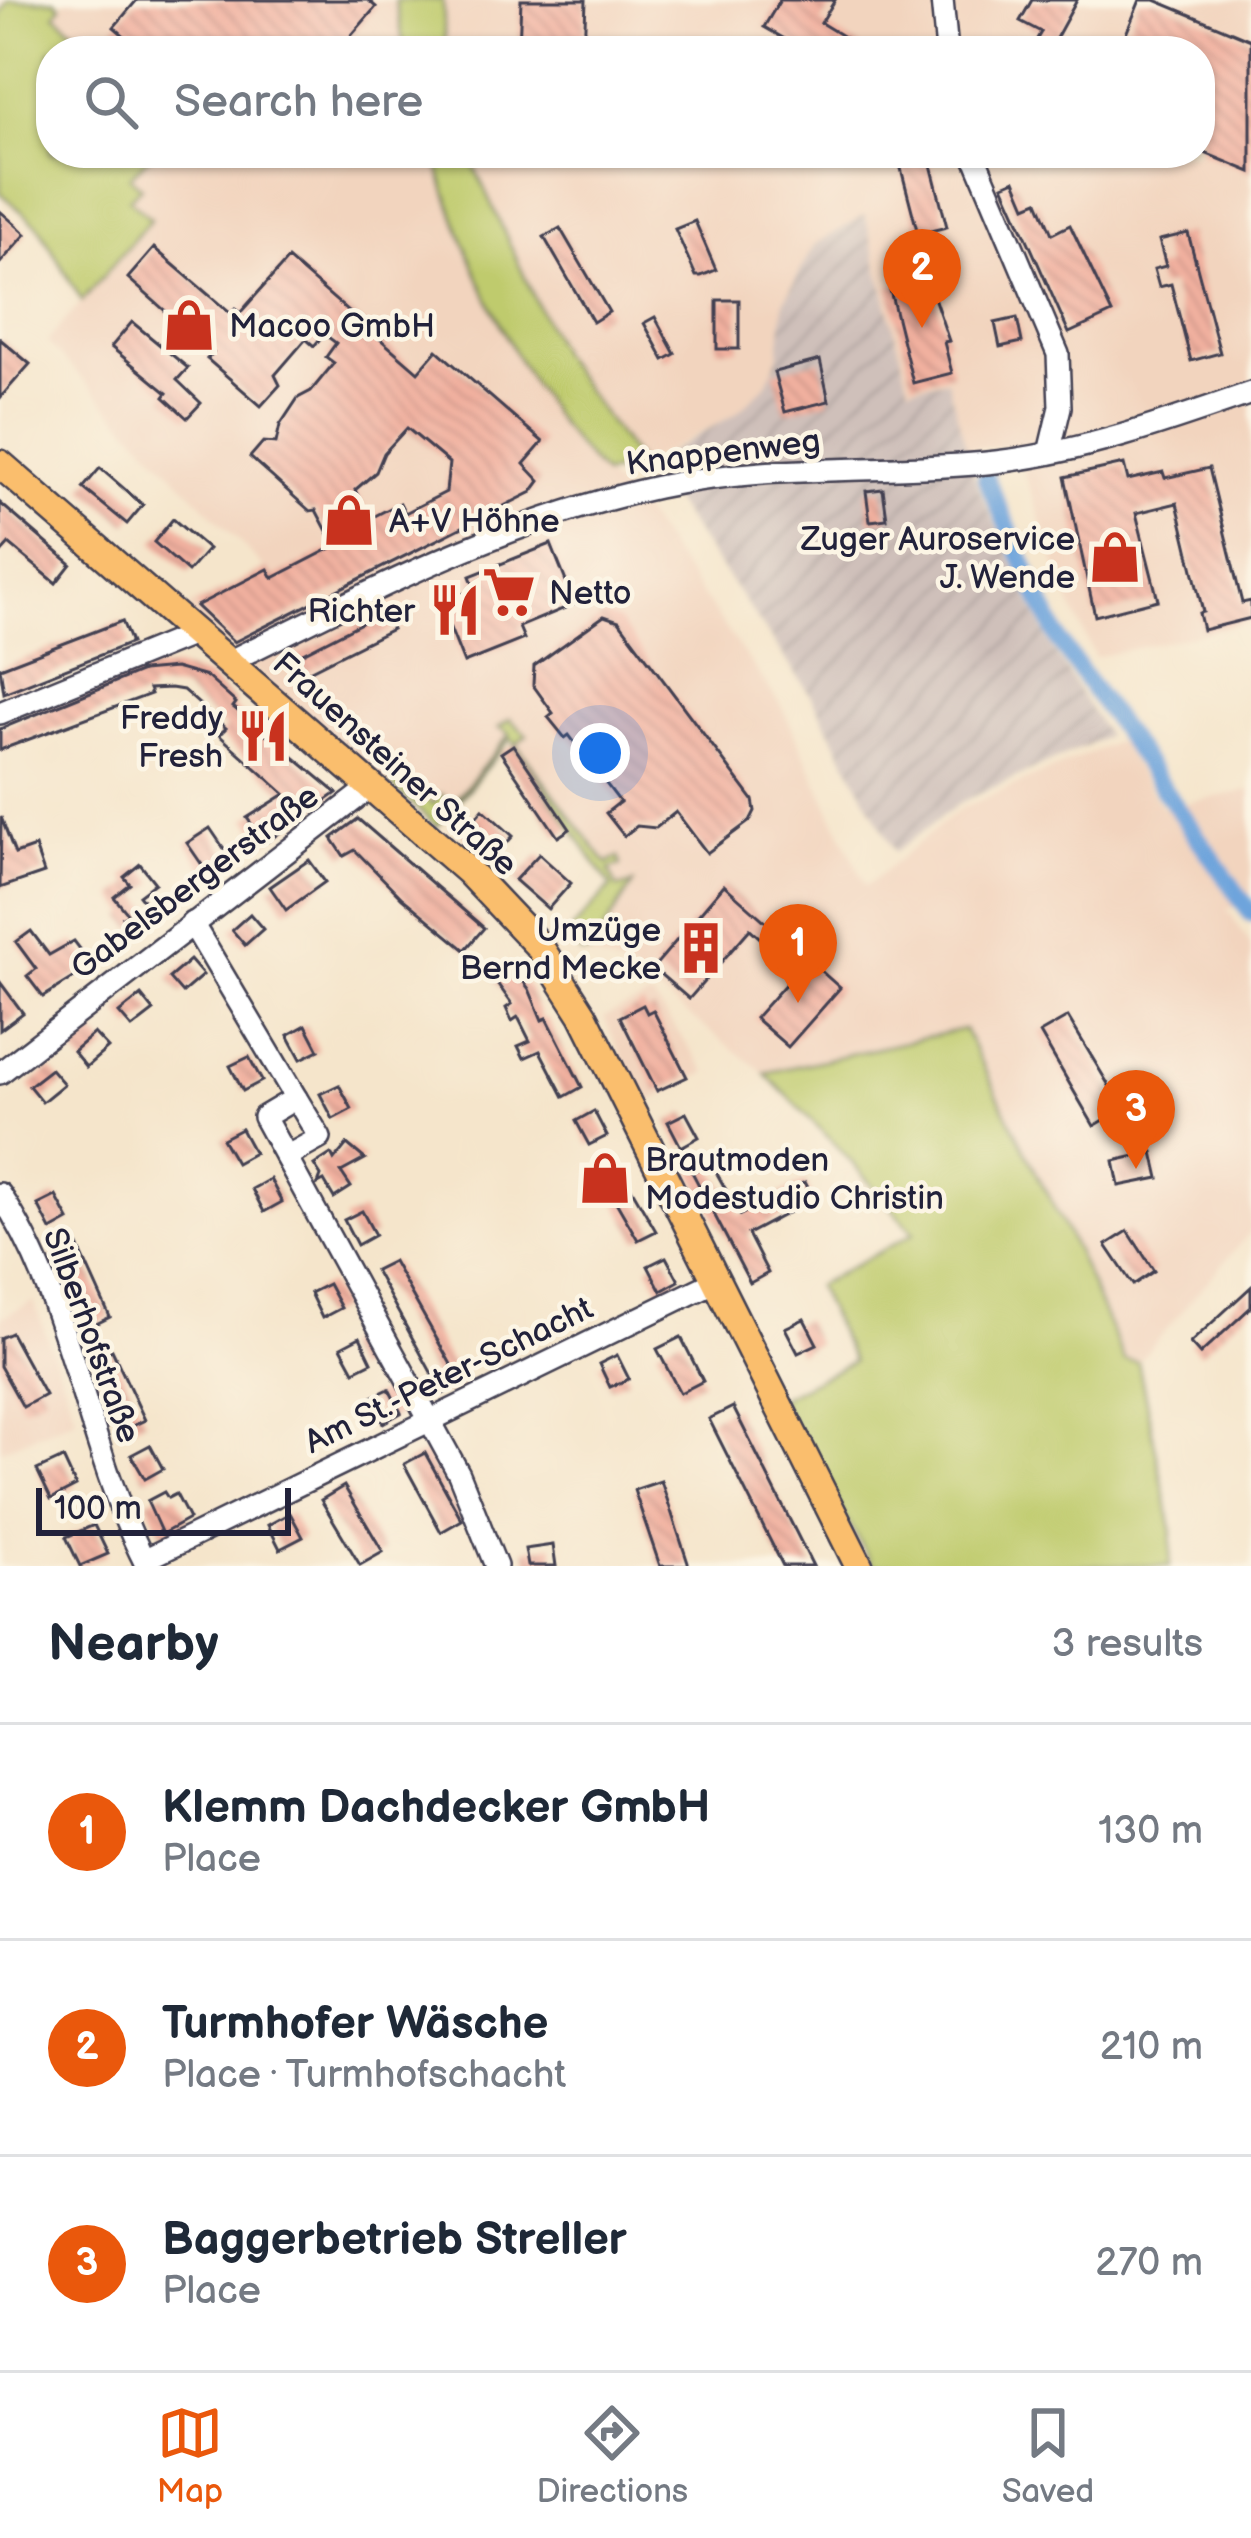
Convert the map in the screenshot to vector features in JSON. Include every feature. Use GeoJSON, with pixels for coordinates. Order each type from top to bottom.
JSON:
{"type":"FeatureCollection","features":[{"type":"Feature","properties":{"kind":"main road","name":"Frauensteiner Straße"},"geometry":{"type":"LineString","coordinates":[[0,464],[372,786],[521,923],[556,968],[859,1566]]}},
{"type":"Feature","properties":{"kind":"street"},"geometry":{"type":"LineString","coordinates":[[942,0],[946,36]]}},
{"type":"Feature","properties":{"kind":"street"},"geometry":{"type":"LineString","coordinates":[[980,168],[1052,333],[1060,373],[1060,407],[1049,453]]}},
{"type":"Feature","properties":{"kind":"street","name":"Knappenweg"},"geometry":{"type":"LineString","coordinates":[[228,662],[476,542],[586,505],[714,478],[970,464],[1049,453],[1251,393]]}},
{"type":"Feature","properties":{"kind":"street"},"geometry":{"type":"LineString","coordinates":[[0,712],[196,633]]}},
{"type":"Feature","properties":{"kind":"street","name":"Gabelsbergerstraße"},"geometry":{"type":"LineString","coordinates":[[0,1073],[372,786]]}},
{"type":"Feature","properties":{"kind":"street"},"geometry":{"type":"LineString","coordinates":[[192,923],[320,1138],[286,1157]]}},
{"type":"Feature","properties":{"kind":"street"},"geometry":{"type":"LineString","coordinates":[[296,1098],[264,1118],[459,1474],[496,1566]]}},
{"type":"Feature","properties":{"kind":"street","name":"Silberhofstraße"},"geometry":{"type":"LineString","coordinates":[[0,1194],[38,1267],[113,1490],[146,1563]]}},
{"type":"Feature","properties":{"kind":"street","name":"Am St.-Peter-Schacht"},"geometry":{"type":"LineString","coordinates":[[146,1563],[716,1281]]}},
{"type":"Feature","properties":{"kind":"shaded area"},"geometry":{"type":"Polygon","coordinates":[[[65,0],[395,0],[402,36],[81,36],[55,13],[65,0]]]}},
{"type":"Feature","properties":{"kind":"shaded area"},"geometry":{"type":"Polygon","coordinates":[[[443,0],[1251,0],[1251,622],[1095,657],[1070,604],[1015,446],[965,448],[947,379],[909,387],[865,216],[813,246],[784,302],[779,354],[767,384],[735,414],[640,465],[561,356],[475,168],[1215,168],[1215,36],[444,36],[443,0]]]}},
{"type":"Feature","properties":{"kind":"shaded area"},"geometry":{"type":"Polygon","coordinates":[[[139,168],[438,168],[518,361],[576,449],[642,512],[783,708],[866,886],[960,809],[1118,741],[1162,808],[1251,790],[1251,903],[1227,909],[1251,945],[1251,1231],[1138,1362],[1124,1360],[1075,1249],[964,1030],[765,1073],[627,969],[581,953],[567,935],[611,887],[512,738],[437,826],[190,615],[189,606],[264,568],[47,342],[151,220],[129,199],[130,177],[139,168]]]}},
{"type":"Feature","properties":{"kind":"shaded area"},"geometry":{"type":"Polygon","coordinates":[[[865,215],[909,387],[947,379],[976,482],[1051,647],[1107,736],[961,802],[895,852],[811,695],[671,499],[665,454],[735,414],[767,384],[779,354],[784,302],[814,245],[865,215]]]}},
{"type":"Feature","properties":{"kind":"shaded area"},"geometry":{"type":"Polygon","coordinates":[[[652,997],[707,1072],[644,1105],[604,1017],[652,997]]]}},
{"type":"Feature","properties":{"kind":"shaded area"},"geometry":{"type":"Polygon","coordinates":[[[34,1301],[76,1418],[0,1450],[0,1318],[34,1301]]]}},
{"type":"Feature","properties":{"kind":"green space"},"geometry":{"type":"Polygon","coordinates":[[[8,0],[55,0],[61,6],[55,14],[81,36],[36,36],[36,168],[139,168],[130,177],[141,187],[129,199],[151,219],[82,301],[38,225],[0,193],[0,15],[8,0]]]}},
{"type":"Feature","properties":{"kind":"green space"},"geometry":{"type":"Polygon","coordinates":[[[395,0],[443,0],[444,36],[402,36],[395,0]]]}},
{"type":"Feature","properties":{"kind":"green space"},"geometry":{"type":"Polygon","coordinates":[[[439,168],[475,168],[561,356],[640,465],[604,475],[548,408],[480,281],[439,168]]]}},
{"type":"Feature","properties":{"kind":"green space"},"geometry":{"type":"Polygon","coordinates":[[[510,719],[527,735],[516,744],[607,864],[618,857],[621,865],[609,870],[617,888],[633,884],[590,952],[581,953],[567,935],[611,887],[511,738],[437,826],[392,786],[390,775],[395,769],[433,804],[441,794],[452,804],[510,734],[499,727],[510,719]]]}},
{"type":"Feature","properties":{"kind":"green space"},"geometry":{"type":"Polygon","coordinates":[[[964,1029],[1075,1249],[1124,1360],[1138,1362],[1172,1529],[1170,1566],[873,1566],[778,1399],[853,1361],[816,1286],[914,1233],[765,1073],[964,1029]]]}},
{"type":"Feature","properties":{"kind":"building"},"geometry":{"type":"Polygon","coordinates":[[[137,0],[368,0],[376,7],[351,36],[124,36],[114,27],[137,0]]]}},
{"type":"Feature","properties":{"kind":"building"},"geometry":{"type":"Polygon","coordinates":[[[521,0],[586,0],[585,36],[520,36],[521,0]]]}},
{"type":"Feature","properties":{"kind":"building"},"geometry":{"type":"Polygon","coordinates":[[[780,0],[835,0],[821,23],[842,36],[780,36],[764,27],[780,0]]]}},
{"type":"Feature","properties":{"kind":"building"},"geometry":{"type":"Polygon","coordinates":[[[1032,0],[1077,0],[1057,36],[1039,36],[1041,32],[1020,21],[1032,0]]]}},
{"type":"Feature","properties":{"kind":"building"},"geometry":{"type":"Polygon","coordinates":[[[1140,0],[1155,0],[1251,40],[1251,172],[1215,157],[1215,36],[1125,36],[1140,0]]]}},
{"type":"Feature","properties":{"kind":"building"},"geometry":{"type":"Polygon","coordinates":[[[901,168],[932,168],[947,227],[918,234],[901,168]]]}},
{"type":"Feature","properties":{"kind":"building"},"geometry":{"type":"Polygon","coordinates":[[[1015,180],[1026,206],[1038,201],[1052,234],[1070,225],[1112,313],[1069,333],[1003,185],[1015,180]]]}},
{"type":"Feature","properties":{"kind":"building"},"geometry":{"type":"Polygon","coordinates":[[[0,211],[26,234],[0,263],[0,211]]]}},
{"type":"Feature","properties":{"kind":"building"},"geometry":{"type":"Polygon","coordinates":[[[695,221],[716,270],[701,276],[696,276],[675,229],[695,221]]]}},
{"type":"Feature","properties":{"kind":"building"},"geometry":{"type":"Polygon","coordinates":[[[560,228],[609,312],[593,322],[544,237],[560,228]]]}},
{"type":"Feature","properties":{"kind":"building"},"geometry":{"type":"Polygon","coordinates":[[[1188,233],[1220,353],[1191,361],[1171,284],[1159,287],[1154,269],[1166,266],[1159,240],[1188,233]]]}},
{"type":"Feature","properties":{"kind":"building"},"geometry":{"type":"Polygon","coordinates":[[[154,248],[231,314],[235,309],[240,313],[288,259],[418,372],[437,350],[543,442],[524,464],[540,481],[532,492],[234,642],[196,606],[268,569],[273,578],[335,546],[316,510],[310,511],[250,457],[263,442],[276,443],[280,425],[298,398],[311,391],[334,363],[326,357],[336,343],[324,334],[314,346],[306,339],[275,375],[280,385],[261,406],[207,359],[213,353],[128,278],[154,248]],[[407,428],[384,453],[376,472],[355,490],[369,519],[400,503],[405,513],[446,492],[449,463],[407,428]]]}},
{"type":"Feature","properties":{"kind":"building"},"geometry":{"type":"Polygon","coordinates":[[[927,277],[949,341],[944,342],[952,373],[913,383],[889,286],[927,277]]]}},
{"type":"Feature","properties":{"kind":"building"},"geometry":{"type":"Polygon","coordinates":[[[717,300],[739,300],[739,349],[717,349],[717,300]]]}},
{"type":"Feature","properties":{"kind":"building"},"geometry":{"type":"Polygon","coordinates":[[[655,317],[675,354],[664,360],[644,323],[655,317]]]}},
{"type":"Feature","properties":{"kind":"building"},"geometry":{"type":"Polygon","coordinates":[[[1017,318],[1022,342],[1000,347],[995,323],[1017,318]]]}},
{"type":"Feature","properties":{"kind":"building"},"geometry":{"type":"Polygon","coordinates":[[[132,322],[188,368],[177,380],[201,403],[187,418],[164,397],[167,393],[111,347],[132,322]]]}},
{"type":"Feature","properties":{"kind":"building"},"geometry":{"type":"Polygon","coordinates":[[[0,339],[30,364],[0,398],[0,339]]]}},
{"type":"Feature","properties":{"kind":"building"},"geometry":{"type":"Polygon","coordinates":[[[820,360],[829,401],[785,412],[774,372],[820,360]]]}},
{"type":"Feature","properties":{"kind":"building"},"geometry":{"type":"Polygon","coordinates":[[[1124,464],[1128,480],[1209,468],[1242,603],[1251,601],[1251,618],[1203,630],[1199,613],[1203,612],[1177,503],[1136,513],[1158,600],[1095,616],[1065,477],[1124,464]]]}},
{"type":"Feature","properties":{"kind":"building"},"geometry":{"type":"Polygon","coordinates":[[[100,468],[143,505],[127,524],[83,488],[100,468]]]}},
{"type":"Feature","properties":{"kind":"building"},"geometry":{"type":"Polygon","coordinates":[[[883,489],[887,519],[870,521],[866,491],[883,489]]]}},
{"type":"Feature","properties":{"kind":"building"},"geometry":{"type":"Polygon","coordinates":[[[0,503],[71,564],[56,583],[9,544],[0,554],[0,503]]]}},
{"type":"Feature","properties":{"kind":"building"},"geometry":{"type":"Polygon","coordinates":[[[173,519],[208,549],[188,572],[154,542],[173,519]]]}},
{"type":"Feature","properties":{"kind":"building"},"geometry":{"type":"Polygon","coordinates":[[[551,544],[575,604],[519,627],[524,639],[464,663],[440,603],[475,589],[470,576],[551,544]]]}},
{"type":"Feature","properties":{"kind":"building"},"geometry":{"type":"Polygon","coordinates":[[[383,612],[392,629],[305,673],[297,656],[383,612]]]}},
{"type":"Feature","properties":{"kind":"building"},"geometry":{"type":"Polygon","coordinates":[[[604,616],[619,621],[753,800],[750,821],[707,853],[676,812],[656,828],[637,826],[624,836],[606,813],[620,802],[569,735],[565,738],[548,717],[553,713],[533,685],[534,666],[604,616]]]}},
{"type":"Feature","properties":{"kind":"building"},"geometry":{"type":"Polygon","coordinates":[[[122,621],[131,643],[4,693],[0,668],[122,621]]]}},
{"type":"Feature","properties":{"kind":"building"},"geometry":{"type":"Polygon","coordinates":[[[175,668],[207,677],[236,703],[233,707],[337,793],[265,843],[247,818],[285,794],[219,735],[226,728],[183,690],[171,688],[149,689],[151,694],[0,750],[0,729],[142,671],[175,668]]]}},
{"type":"Feature","properties":{"kind":"building"},"geometry":{"type":"Polygon","coordinates":[[[513,745],[570,829],[558,837],[501,753],[513,745]]]}},
{"type":"Feature","properties":{"kind":"building"},"geometry":{"type":"Polygon","coordinates":[[[483,809],[513,836],[492,859],[462,833],[483,809]]]}},
{"type":"Feature","properties":{"kind":"building"},"geometry":{"type":"Polygon","coordinates":[[[1,817],[15,854],[35,847],[44,873],[0,888],[1,817]]]}},
{"type":"Feature","properties":{"kind":"building"},"geometry":{"type":"Polygon","coordinates":[[[358,819],[484,928],[465,950],[402,898],[355,850],[344,856],[332,838],[358,819]]]}},
{"type":"Feature","properties":{"kind":"building"},"geometry":{"type":"Polygon","coordinates":[[[210,828],[231,859],[209,875],[187,843],[210,828]]]}},
{"type":"Feature","properties":{"kind":"building"},"geometry":{"type":"Polygon","coordinates":[[[539,854],[571,883],[548,909],[515,880],[539,854]]]}},
{"type":"Feature","properties":{"kind":"building"},"geometry":{"type":"Polygon","coordinates":[[[309,860],[325,882],[286,910],[270,887],[309,860]]]}},
{"type":"Feature","properties":{"kind":"building"},"geometry":{"type":"Polygon","coordinates":[[[140,864],[155,883],[139,895],[153,913],[133,929],[114,897],[130,884],[124,877],[140,864]]]}},
{"type":"Feature","properties":{"kind":"building"},"geometry":{"type":"Polygon","coordinates":[[[724,885],[840,988],[788,1047],[755,1018],[797,971],[750,929],[689,999],[653,968],[724,885]]]}},
{"type":"Feature","properties":{"kind":"building"},"geometry":{"type":"Polygon","coordinates":[[[250,914],[263,929],[245,945],[232,930],[250,914]]]}},
{"type":"Feature","properties":{"kind":"building"},"geometry":{"type":"Polygon","coordinates":[[[31,931],[49,955],[74,941],[90,962],[80,974],[43,997],[27,976],[36,969],[16,942],[31,931]]]}},
{"type":"Feature","properties":{"kind":"building"},"geometry":{"type":"Polygon","coordinates":[[[190,960],[203,975],[182,993],[169,978],[190,960]]]}},
{"type":"Feature","properties":{"kind":"building"},"geometry":{"type":"Polygon","coordinates":[[[510,963],[529,989],[542,1020],[547,1018],[582,1087],[564,1097],[540,1051],[524,1058],[518,1046],[530,1041],[518,1017],[512,1021],[506,1008],[512,1004],[492,976],[510,963]]]}},
{"type":"Feature","properties":{"kind":"building"},"geometry":{"type":"Polygon","coordinates":[[[0,982],[23,1013],[0,1030],[0,982]]]}},
{"type":"Feature","properties":{"kind":"building"},"geometry":{"type":"Polygon","coordinates":[[[141,995],[154,1011],[132,1028],[119,1013],[141,995]]]}},
{"type":"Feature","properties":{"kind":"building"},"geometry":{"type":"Polygon","coordinates":[[[643,1005],[647,1013],[653,1010],[687,1077],[657,1091],[620,1017],[643,1005]]]}},
{"type":"Feature","properties":{"kind":"building"},"geometry":{"type":"Polygon","coordinates":[[[1068,1017],[1123,1109],[1094,1126],[1040,1033],[1068,1017]]]}},
{"type":"Feature","properties":{"kind":"building"},"geometry":{"type":"Polygon","coordinates":[[[306,1025],[319,1050],[301,1059],[288,1035],[306,1025]]]}},
{"type":"Feature","properties":{"kind":"building"},"geometry":{"type":"Polygon","coordinates":[[[94,1033],[108,1048],[86,1067],[73,1051],[94,1033]]]}},
{"type":"Feature","properties":{"kind":"building"},"geometry":{"type":"Polygon","coordinates":[[[249,1057],[262,1081],[243,1091],[230,1066],[249,1057]]]}},
{"type":"Feature","properties":{"kind":"building"},"geometry":{"type":"Polygon","coordinates":[[[51,1069],[64,1084],[42,1102],[29,1086],[51,1069]]]}},
{"type":"Feature","properties":{"kind":"building"},"geometry":{"type":"Polygon","coordinates":[[[339,1085],[352,1109],[333,1119],[320,1094],[339,1085]]]}},
{"type":"Feature","properties":{"kind":"building"},"geometry":{"type":"Polygon","coordinates":[[[594,1111],[607,1136],[589,1145],[576,1121],[594,1111]]]}},
{"type":"Feature","properties":{"kind":"building"},"geometry":{"type":"Polygon","coordinates":[[[686,1113],[699,1137],[681,1147],[668,1122],[686,1113]]]}},
{"type":"Feature","properties":{"kind":"building"},"geometry":{"type":"Polygon","coordinates":[[[241,1129],[254,1153],[236,1163],[222,1139],[241,1129]]]}},
{"type":"Feature","properties":{"kind":"building"},"geometry":{"type":"Polygon","coordinates":[[[347,1144],[365,1159],[341,1172],[351,1187],[334,1198],[324,1181],[318,1184],[321,1176],[314,1165],[331,1154],[334,1160],[347,1144]]]}},
{"type":"Feature","properties":{"kind":"building"},"geometry":{"type":"Polygon","coordinates":[[[1153,1152],[1159,1178],[1119,1186],[1114,1161],[1153,1152]]]}},
{"type":"Feature","properties":{"kind":"building"},"geometry":{"type":"Polygon","coordinates":[[[616,1162],[656,1231],[638,1240],[598,1171],[616,1162]]]}},
{"type":"Feature","properties":{"kind":"building"},"geometry":{"type":"Polygon","coordinates":[[[711,1163],[740,1215],[805,1182],[814,1199],[748,1234],[768,1273],[750,1283],[692,1172],[711,1163]]]}},
{"type":"Feature","properties":{"kind":"building"},"geometry":{"type":"Polygon","coordinates":[[[270,1179],[282,1202],[264,1212],[252,1189],[270,1179]]]}},
{"type":"Feature","properties":{"kind":"building"},"geometry":{"type":"Polygon","coordinates":[[[56,1196],[69,1220],[51,1230],[38,1205],[56,1196]]]}},
{"type":"Feature","properties":{"kind":"building"},"geometry":{"type":"Polygon","coordinates":[[[362,1211],[375,1235],[357,1245],[344,1220],[362,1211]]]}},
{"type":"Feature","properties":{"kind":"building"},"geometry":{"type":"Polygon","coordinates":[[[1128,1231],[1154,1271],[1133,1285],[1106,1245],[1128,1231]]]}},
{"type":"Feature","properties":{"kind":"building"},"geometry":{"type":"Polygon","coordinates":[[[78,1246],[110,1317],[92,1326],[60,1256],[78,1246]]]}},
{"type":"Feature","properties":{"kind":"building"},"geometry":{"type":"Polygon","coordinates":[[[666,1257],[679,1281],[661,1291],[648,1266],[666,1257]]]}},
{"type":"Feature","properties":{"kind":"building"},"geometry":{"type":"Polygon","coordinates":[[[393,1261],[462,1384],[443,1394],[375,1270],[393,1261]]]}},
{"type":"Feature","properties":{"kind":"building"},"geometry":{"type":"Polygon","coordinates":[[[328,1284],[341,1308],[322,1318],[310,1293],[328,1284]]]}},
{"type":"Feature","properties":{"kind":"building"},"geometry":{"type":"Polygon","coordinates":[[[1251,1287],[1251,1307],[1200,1354],[1190,1343],[1251,1287]]]}},
{"type":"Feature","properties":{"kind":"building"},"geometry":{"type":"Polygon","coordinates":[[[804,1319],[817,1344],[798,1353],[785,1328],[804,1319]]]}},
{"type":"Feature","properties":{"kind":"building"},"geometry":{"type":"Polygon","coordinates":[[[11,1333],[45,1395],[23,1407],[0,1366],[0,1338],[11,1333]]]}},
{"type":"Feature","properties":{"kind":"building"},"geometry":{"type":"Polygon","coordinates":[[[360,1337],[372,1362],[354,1371],[341,1347],[360,1337]]]}},
{"type":"Feature","properties":{"kind":"building"},"geometry":{"type":"Polygon","coordinates":[[[681,1337],[703,1381],[680,1393],[657,1349],[681,1337]]]}},
{"type":"Feature","properties":{"kind":"building"},"geometry":{"type":"Polygon","coordinates":[[[112,1350],[145,1420],[126,1429],[93,1360],[112,1350]]]}},
{"type":"Feature","properties":{"kind":"building"},"geometry":{"type":"Polygon","coordinates":[[[617,1355],[629,1379],[610,1387],[599,1364],[617,1355]]]}},
{"type":"Feature","properties":{"kind":"building"},"geometry":{"type":"Polygon","coordinates":[[[389,1389],[401,1413],[383,1423],[370,1398],[389,1389]]]}},
{"type":"Feature","properties":{"kind":"building"},"geometry":{"type":"Polygon","coordinates":[[[733,1407],[813,1566],[783,1566],[709,1419],[733,1407]]]}},
{"type":"Feature","properties":{"kind":"building"},"geometry":{"type":"Polygon","coordinates":[[[150,1445],[163,1469],[145,1479],[131,1455],[150,1445]]]}},
{"type":"Feature","properties":{"kind":"building"},"geometry":{"type":"Polygon","coordinates":[[[425,1453],[462,1520],[441,1532],[404,1464],[425,1453]]]}},
{"type":"Feature","properties":{"kind":"building"},"geometry":{"type":"Polygon","coordinates":[[[63,1458],[76,1486],[51,1499],[37,1470],[63,1458]]]}},
{"type":"Feature","properties":{"kind":"building"},"geometry":{"type":"Polygon","coordinates":[[[661,1481],[689,1566],[660,1566],[634,1490],[661,1481]]]}},
{"type":"Feature","properties":{"kind":"building"},"geometry":{"type":"Polygon","coordinates":[[[344,1486],[383,1552],[360,1565],[321,1500],[344,1486]]]}},
{"type":"Feature","properties":{"kind":"building"},"geometry":{"type":"Polygon","coordinates":[[[164,1492],[168,1498],[176,1494],[189,1519],[162,1534],[147,1501],[164,1492]]]}},
{"type":"Feature","properties":{"kind":"building"},"geometry":{"type":"Polygon","coordinates":[[[290,1513],[303,1537],[280,1549],[268,1525],[290,1513]]]}},
{"type":"Feature","properties":{"kind":"building"},"geometry":{"type":"Polygon","coordinates":[[[94,1525],[108,1554],[80,1566],[66,1537],[94,1525]]]}},
{"type":"Feature","properties":{"kind":"building"},"geometry":{"type":"Polygon","coordinates":[[[553,1545],[556,1566],[528,1566],[525,1549],[553,1545]]]}},
{"type":"Feature","properties":{"kind":"waterway"},"geometry":{"type":"LineString","coordinates":[[986,478],[1059,641],[1251,913]]}},
{"type":"Feature","properties":{"kind":"place","name":"Macoo GmbH"},"geometry":{"type":"Point","coordinates":[189,325]}},
{"type":"Feature","properties":{"kind":"place","name":"Turmhofer Wäsche"},"geometry":{"type":"Point","coordinates":[922,328]}},
{"type":"Feature","properties":{"kind":"place","name":"A+V Höhne"},"geometry":{"type":"Point","coordinates":[349,520]}},
{"type":"Feature","properties":{"kind":"place","name":"Zuger Auroservice J. Wende"},"geometry":{"type":"Point","coordinates":[1115,557]}},
{"type":"Feature","properties":{"kind":"place","name":"Netto"},"geometry":{"type":"Point","coordinates":[509,592]}},
{"type":"Feature","properties":{"kind":"place","name":"Richter"},"geometry":{"type":"Point","coordinates":[455,610]}},
{"type":"Feature","properties":{"kind":"place","name":"Freddy Fresh"},"geometry":{"type":"Point","coordinates":[263,736]}},
{"type":"Feature","properties":{"kind":"place","name":"Umzüge Bernd Mecke"},"geometry":{"type":"Point","coordinates":[701,948]}},
{"type":"Feature","properties":{"kind":"place","name":"Klemm Dachdecker GmbH"},"geometry":{"type":"Point","coordinates":[798,1003]}},
{"type":"Feature","properties":{"kind":"place","name":"Baggerbetrieb Streller"},"geometry":{"type":"Point","coordinates":[1136,1169]}},
{"type":"Feature","properties":{"kind":"place","name":"Brautmoden Modestudio Christin"},"geometry":{"type":"Point","coordinates":[605,1178]}}]}
